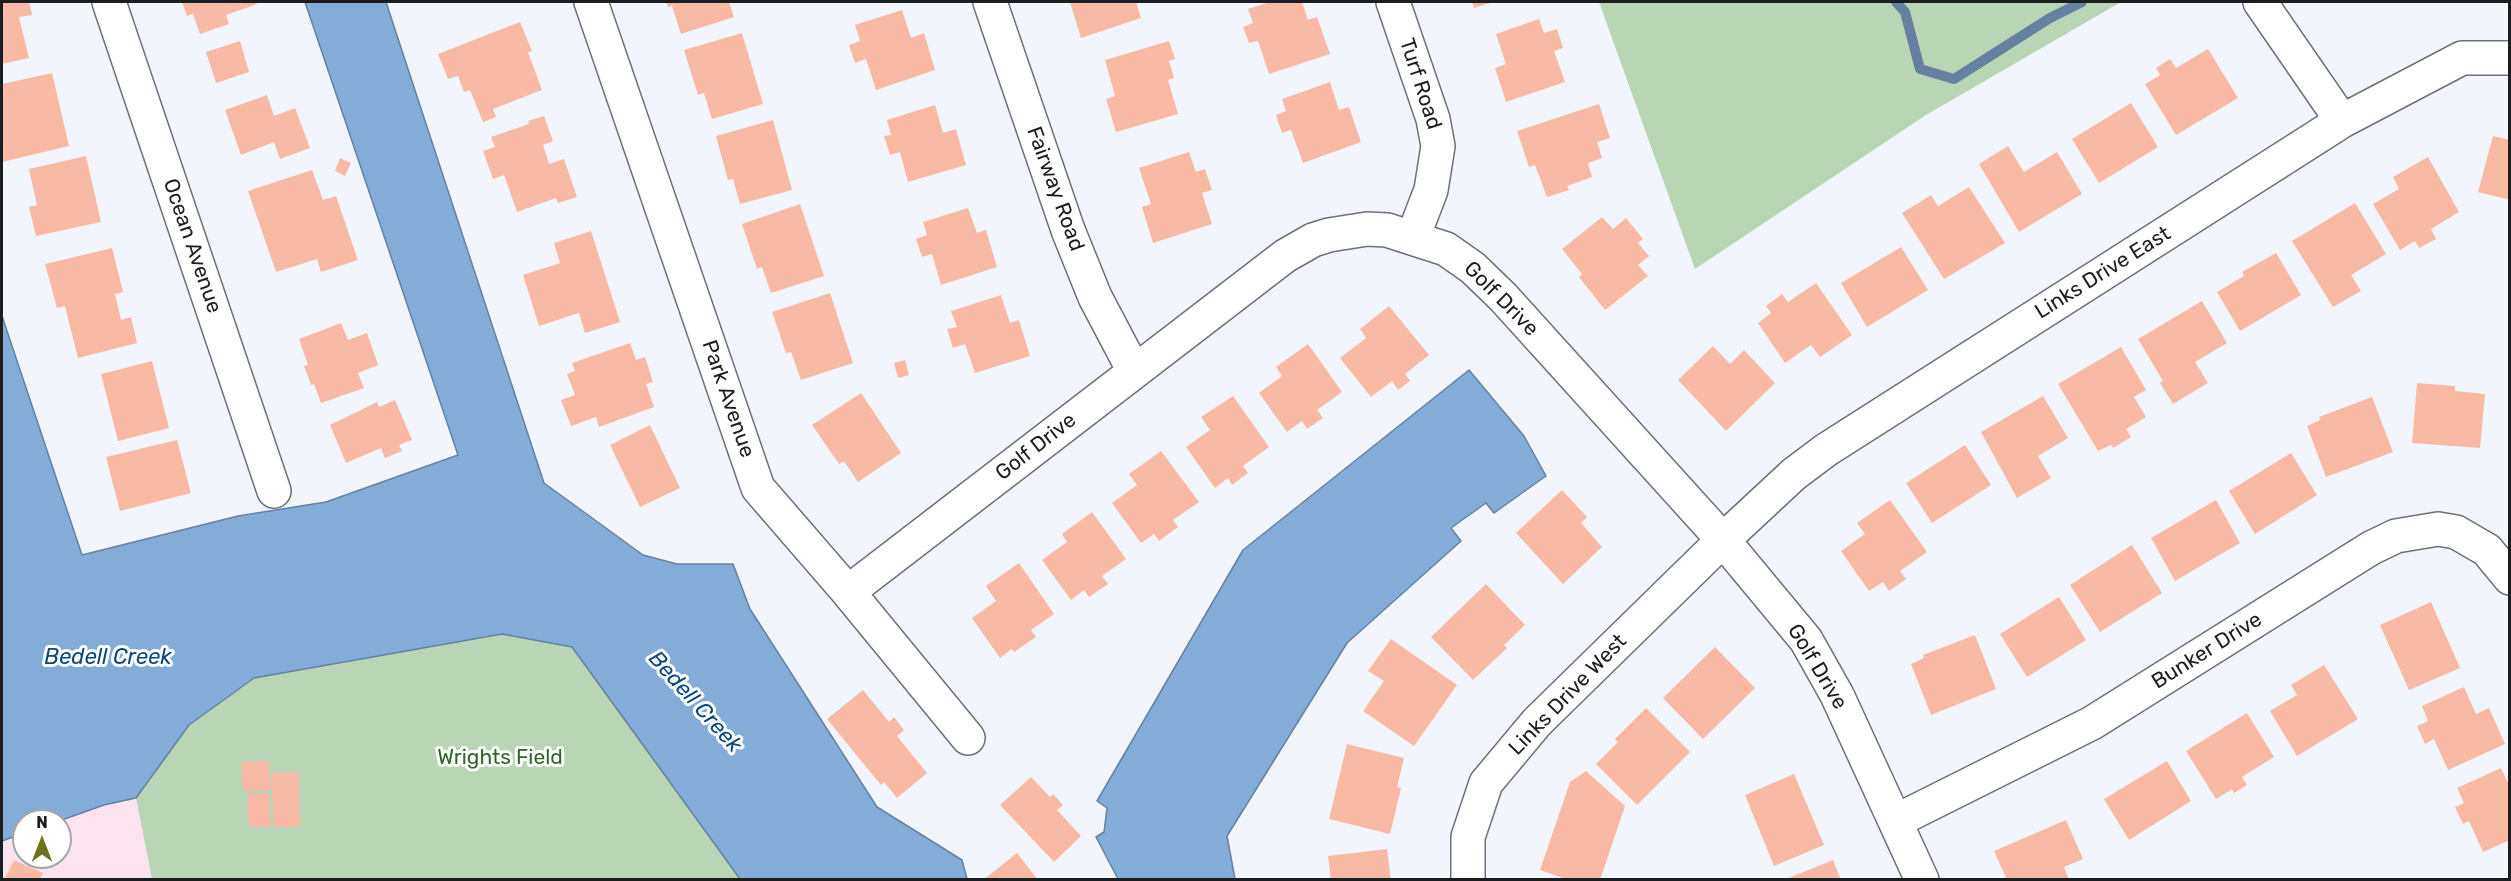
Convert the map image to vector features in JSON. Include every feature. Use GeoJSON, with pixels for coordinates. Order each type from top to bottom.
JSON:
{"type":"FeatureCollection","features":[{"type":"Feature","properties":{"kind":"street","name":"Ocean Avenue"},"geometry":{"type":"LineString","coordinates":[[109,2],[274,491]]}},
{"type":"Feature","properties":{"kind":"street","name":"Park Avenue"},"geometry":{"type":"LineString","coordinates":[[591,2],[758,488],[848,592],[968,738]]}},
{"type":"Feature","properties":{"kind":"street","name":"Fairway Road"},"geometry":{"type":"LineString","coordinates":[[990,2],[1068,230],[1095,297],[1134,372]]}},
{"type":"Feature","properties":{"kind":"street","name":"Turf Road"},"geometry":{"type":"LineString","coordinates":[[1393,2],[1433,119],[1438,146],[1431,190],[1413,237]]}},
{"type":"Feature","properties":{"kind":"street"},"geometry":{"type":"LineString","coordinates":[[2260,2],[2342,121]]}},
{"type":"Feature","properties":{"kind":"street","name":"Links Drive East"},"geometry":{"type":"LineString","coordinates":[[1723,540],[1794,474],[1826,450],[2342,121],[2462,58],[2510,58]]}},
{"type":"Feature","properties":{"kind":"street","name":"Golf Drive"},"geometry":{"type":"LineString","coordinates":[[848,592],[1299,246],[1329,235],[1367,229],[1387,230],[1446,249],[1473,268],[1503,297],[1723,540],[1806,640],[1837,695],[1922,879]]}},
{"type":"Feature","properties":{"kind":"street","name":"Bunker Drive"},"geometry":{"type":"LineString","coordinates":[[1896,821],[2092,723],[2371,548],[2396,536],[2438,529],[2456,532],[2487,550],[2510,578]]}},
{"type":"Feature","properties":{"kind":"street","name":"Links Drive West"},"geometry":{"type":"LineString","coordinates":[[1468,879],[1468,837],[1486,783],[1537,722],[1723,540]]}},
{"type":"Feature","properties":{"kind":"shaded area"},"geometry":{"type":"Polygon","coordinates":[[[136,798],[152,879],[2,879],[2,841],[12,837],[12,869],[72,869],[72,816],[104,805],[136,798]]]}},
{"type":"Feature","properties":{"kind":"green space"},"geometry":{"type":"Polygon","coordinates":[[[1599,2],[2121,2],[1926,115],[1695,269],[1599,2]]]}},
{"type":"Feature","properties":{"kind":"green space","name":"Wrights Field"},"geometry":{"type":"Polygon","coordinates":[[[502,634],[572,647],[740,879],[152,879],[136,798],[189,725],[254,678],[502,634]]]}},
{"type":"Feature","properties":{"kind":"water","name":"Bedell Creek"},"geometry":{"type":"Polygon","coordinates":[[[305,2],[386,2],[544,483],[643,555],[677,564],[733,564],[750,609],[877,807],[962,860],[967,879],[740,879],[572,647],[502,634],[254,678],[189,725],[136,798],[104,805],[72,816],[72,809],[12,809],[12,837],[2,841],[2,316],[82,555],[238,516],[326,502],[458,455],[305,2]]]}},
{"type":"Feature","properties":{"kind":"water"},"geometry":{"type":"Polygon","coordinates":[[[1469,370],[1524,436],[1546,476],[1494,513],[1486,503],[1451,528],[1461,541],[1347,643],[1227,836],[1235,879],[1118,879],[1096,837],[1104,832],[1107,808],[1097,801],[1243,550],[1469,370]]]}},
{"type":"Feature","properties":{"kind":"building"},"geometry":{"type":"Polygon","coordinates":[[[2,2],[29,2],[32,15],[19,17],[29,58],[2,64],[2,2]]]}},
{"type":"Feature","properties":{"kind":"building"},"geometry":{"type":"Polygon","coordinates":[[[182,2],[256,2],[257,4],[226,15],[229,24],[200,34],[193,14],[187,16],[182,2]]]}},
{"type":"Feature","properties":{"kind":"building"},"geometry":{"type":"Polygon","coordinates":[[[666,2],[729,2],[734,17],[681,34],[672,6],[668,7],[666,2]]]}},
{"type":"Feature","properties":{"kind":"building"},"geometry":{"type":"Polygon","coordinates":[[[1070,2],[1136,2],[1141,18],[1081,38],[1070,2]]]}},
{"type":"Feature","properties":{"kind":"building"},"geometry":{"type":"Polygon","coordinates":[[[1270,2],[1302,2],[1308,20],[1317,17],[1330,54],[1269,74],[1258,41],[1249,43],[1243,27],[1253,23],[1248,9],[1270,2]]]}},
{"type":"Feature","properties":{"kind":"building"},"geometry":{"type":"Polygon","coordinates":[[[1472,2],[1493,2],[1474,8],[1472,2]]]}},
{"type":"Feature","properties":{"kind":"building"},"geometry":{"type":"Polygon","coordinates":[[[902,10],[911,38],[924,33],[935,70],[876,90],[866,59],[855,63],[849,45],[860,41],[855,25],[902,10]]]}},
{"type":"Feature","properties":{"kind":"building"},"geometry":{"type":"Polygon","coordinates":[[[1539,19],[1544,33],[1557,29],[1563,48],[1554,51],[1565,82],[1506,102],[1495,68],[1506,64],[1496,34],[1539,19]]]}},
{"type":"Feature","properties":{"kind":"building"},"geometry":{"type":"Polygon","coordinates":[[[520,22],[532,51],[528,52],[542,90],[493,109],[496,117],[483,122],[470,90],[464,92],[458,76],[448,79],[438,54],[520,22]]]}},
{"type":"Feature","properties":{"kind":"building"},"geometry":{"type":"Polygon","coordinates":[[[742,33],[763,104],[712,119],[704,93],[698,95],[684,50],[742,33]]]}},
{"type":"Feature","properties":{"kind":"building"},"geometry":{"type":"Polygon","coordinates":[[[240,41],[249,72],[216,83],[206,52],[240,41]]]}},
{"type":"Feature","properties":{"kind":"building"},"geometry":{"type":"Polygon","coordinates":[[[1169,41],[1175,59],[1169,61],[1174,78],[1168,80],[1178,114],[1116,132],[1106,99],[1115,96],[1105,60],[1169,41]]]}},
{"type":"Feature","properties":{"kind":"building"},"geometry":{"type":"Polygon","coordinates":[[[2208,49],[2238,98],[2176,135],[2145,84],[2160,75],[2156,68],[2170,59],[2176,68],[2208,49]]]}},
{"type":"Feature","properties":{"kind":"building"},"geometry":{"type":"Polygon","coordinates":[[[52,73],[69,146],[2,162],[2,84],[52,73]]]}},
{"type":"Feature","properties":{"kind":"building"},"geometry":{"type":"Polygon","coordinates":[[[1330,82],[1339,110],[1349,107],[1361,142],[1303,163],[1291,130],[1282,133],[1276,115],[1286,111],[1282,99],[1330,82]]]}},
{"type":"Feature","properties":{"kind":"building"},"geometry":{"type":"Polygon","coordinates":[[[267,95],[274,116],[295,108],[310,148],[280,159],[274,142],[241,155],[225,110],[267,95]]]}},
{"type":"Feature","properties":{"kind":"building"},"geometry":{"type":"Polygon","coordinates":[[[2131,103],[2158,147],[2099,183],[2072,139],[2131,103]]]}},
{"type":"Feature","properties":{"kind":"building"},"geometry":{"type":"Polygon","coordinates":[[[1599,104],[1610,138],[1597,142],[1602,158],[1588,163],[1592,177],[1567,186],[1569,190],[1547,197],[1535,165],[1529,167],[1517,131],[1599,104]]]}},
{"type":"Feature","properties":{"kind":"building"},"geometry":{"type":"Polygon","coordinates":[[[935,105],[943,133],[956,129],[966,165],[908,182],[900,152],[890,155],[884,136],[891,135],[887,120],[935,105]]]}},
{"type":"Feature","properties":{"kind":"building"},"geometry":{"type":"Polygon","coordinates":[[[544,116],[553,141],[543,145],[549,164],[564,159],[577,197],[558,203],[556,198],[517,212],[504,175],[493,179],[483,151],[495,147],[491,137],[529,124],[528,121],[544,116]]]}},
{"type":"Feature","properties":{"kind":"building"},"geometry":{"type":"Polygon","coordinates":[[[773,120],[792,190],[740,204],[733,179],[728,180],[716,136],[773,120]]]}},
{"type":"Feature","properties":{"kind":"building"},"geometry":{"type":"Polygon","coordinates":[[[2493,136],[2510,140],[2510,200],[2478,192],[2493,136]]]}},
{"type":"Feature","properties":{"kind":"building"},"geometry":{"type":"Polygon","coordinates":[[[2008,146],[2024,172],[2057,152],[2082,194],[2019,232],[1979,164],[2008,146]]]}},
{"type":"Feature","properties":{"kind":"building"},"geometry":{"type":"Polygon","coordinates":[[[1189,152],[1196,172],[1205,169],[1212,190],[1202,193],[1212,224],[1153,243],[1142,207],[1151,204],[1139,168],[1189,152]]]}},
{"type":"Feature","properties":{"kind":"building"},"geometry":{"type":"Polygon","coordinates":[[[86,156],[101,222],[36,236],[29,207],[37,205],[29,169],[86,156]]]}},
{"type":"Feature","properties":{"kind":"building"},"geometry":{"type":"Polygon","coordinates":[[[2428,157],[2459,212],[2431,229],[2436,239],[2419,248],[2415,241],[2400,250],[2373,204],[2399,189],[2393,177],[2428,157]]]}},
{"type":"Feature","properties":{"kind":"building"},"geometry":{"type":"Polygon","coordinates":[[[340,158],[351,163],[345,176],[335,171],[340,158]]]}},
{"type":"Feature","properties":{"kind":"building"},"geometry":{"type":"Polygon","coordinates":[[[312,170],[323,200],[336,196],[358,260],[321,272],[317,259],[276,272],[248,191],[312,170]]]}},
{"type":"Feature","properties":{"kind":"building"},"geometry":{"type":"Polygon","coordinates":[[[1969,187],[2005,243],[1944,279],[1902,213],[1931,195],[1938,206],[1969,187]]]}},
{"type":"Feature","properties":{"kind":"building"},"geometry":{"type":"Polygon","coordinates":[[[2355,203],[2386,254],[2351,275],[2361,291],[2333,307],[2292,241],[2355,203]]]}},
{"type":"Feature","properties":{"kind":"building"},"geometry":{"type":"Polygon","coordinates":[[[800,204],[824,276],[771,293],[762,267],[757,269],[742,224],[800,204]]]}},
{"type":"Feature","properties":{"kind":"building"},"geometry":{"type":"Polygon","coordinates":[[[968,208],[977,233],[986,230],[997,267],[941,285],[932,254],[922,257],[916,239],[927,235],[923,222],[968,208]]]}},
{"type":"Feature","properties":{"kind":"building"},"geometry":{"type":"Polygon","coordinates":[[[1602,217],[1613,229],[1626,218],[1643,239],[1638,243],[1649,256],[1638,265],[1648,276],[1605,310],[1579,277],[1582,274],[1562,249],[1602,217]]]}},
{"type":"Feature","properties":{"kind":"building"},"geometry":{"type":"Polygon","coordinates":[[[591,231],[620,322],[585,333],[579,313],[539,326],[523,275],[560,263],[554,243],[591,231]]]}},
{"type":"Feature","properties":{"kind":"building"},"geometry":{"type":"Polygon","coordinates":[[[1901,247],[1928,290],[1867,327],[1841,283],[1901,247]]]}},
{"type":"Feature","properties":{"kind":"building"},"geometry":{"type":"Polygon","coordinates":[[[112,248],[123,292],[115,294],[121,320],[131,317],[137,343],[78,358],[65,306],[57,308],[45,264],[112,248]]]}},
{"type":"Feature","properties":{"kind":"building"},"geometry":{"type":"Polygon","coordinates":[[[2276,253],[2301,295],[2240,331],[2217,292],[2244,276],[2242,272],[2276,253]]]}},
{"type":"Feature","properties":{"kind":"building"},"geometry":{"type":"Polygon","coordinates":[[[1816,283],[1852,335],[1820,357],[1811,345],[1785,363],[1758,323],[1771,313],[1766,306],[1782,294],[1788,302],[1816,283]]]}},
{"type":"Feature","properties":{"kind":"building"},"geometry":{"type":"Polygon","coordinates":[[[830,293],[853,363],[801,380],[791,352],[786,353],[772,312],[830,293]]]}},
{"type":"Feature","properties":{"kind":"building"},"geometry":{"type":"Polygon","coordinates":[[[1001,295],[1010,323],[1019,320],[1030,356],[975,373],[965,344],[953,348],[947,329],[957,327],[951,311],[1001,295]]]}},
{"type":"Feature","properties":{"kind":"building"},"geometry":{"type":"Polygon","coordinates":[[[2202,301],[2227,343],[2195,362],[2208,383],[2173,404],[2160,383],[2163,381],[2138,339],[2202,301]]]}},
{"type":"Feature","properties":{"kind":"building"},"geometry":{"type":"Polygon","coordinates":[[[1389,306],[1429,355],[1405,374],[1410,381],[1398,390],[1392,381],[1371,397],[1340,358],[1366,338],[1360,329],[1389,306]]]}},
{"type":"Feature","properties":{"kind":"building"},"geometry":{"type":"Polygon","coordinates":[[[341,323],[348,340],[367,333],[378,365],[358,373],[364,388],[321,403],[304,366],[308,365],[299,339],[341,323]]]}},
{"type":"Feature","properties":{"kind":"building"},"geometry":{"type":"Polygon","coordinates":[[[630,343],[636,360],[645,357],[653,382],[646,384],[654,407],[599,427],[596,417],[571,426],[561,400],[575,395],[567,374],[575,371],[572,363],[630,343]]]}},
{"type":"Feature","properties":{"kind":"building"},"geometry":{"type":"Polygon","coordinates":[[[1308,344],[1342,392],[1317,410],[1323,418],[1307,429],[1302,421],[1287,432],[1259,393],[1282,376],[1276,367],[1308,344]]]}},
{"type":"Feature","properties":{"kind":"building"},"geometry":{"type":"Polygon","coordinates":[[[1713,346],[1730,364],[1744,350],[1775,383],[1726,431],[1678,380],[1713,346]]]}},
{"type":"Feature","properties":{"kind":"building"},"geometry":{"type":"Polygon","coordinates":[[[2121,347],[2146,390],[2134,397],[2146,417],[2126,429],[2131,437],[2113,448],[2111,445],[2098,451],[2058,384],[2121,347]]]}},
{"type":"Feature","properties":{"kind":"building"},"geometry":{"type":"Polygon","coordinates":[[[905,360],[909,375],[898,378],[894,363],[905,360]]]}},
{"type":"Feature","properties":{"kind":"building"},"geometry":{"type":"Polygon","coordinates":[[[152,361],[169,428],[118,441],[101,374],[152,361]]]}},
{"type":"Feature","properties":{"kind":"building"},"geometry":{"type":"Polygon","coordinates":[[[2417,383],[2455,386],[2455,391],[2485,394],[2480,448],[2412,443],[2417,383]]]}},
{"type":"Feature","properties":{"kind":"building"},"geometry":{"type":"Polygon","coordinates":[[[861,393],[901,453],[858,482],[844,461],[839,464],[812,425],[861,393]]]}},
{"type":"Feature","properties":{"kind":"building"},"geometry":{"type":"Polygon","coordinates":[[[1233,396],[1269,447],[1243,466],[1248,473],[1232,485],[1228,478],[1215,488],[1186,447],[1210,430],[1201,417],[1233,396]]]}},
{"type":"Feature","properties":{"kind":"building"},"geometry":{"type":"Polygon","coordinates":[[[2043,396],[2068,438],[2038,456],[2051,478],[2017,498],[1981,432],[2043,396]]]}},
{"type":"Feature","properties":{"kind":"building"},"geometry":{"type":"Polygon","coordinates":[[[2372,397],[2393,452],[2326,477],[2307,426],[2320,420],[2319,417],[2372,397]]]}},
{"type":"Feature","properties":{"kind":"building"},"geometry":{"type":"Polygon","coordinates":[[[395,400],[412,440],[399,445],[402,451],[385,458],[381,448],[346,463],[330,425],[377,402],[379,407],[395,400]]]}},
{"type":"Feature","properties":{"kind":"building"},"geometry":{"type":"Polygon","coordinates":[[[650,425],[680,488],[640,507],[610,445],[650,425]]]}},
{"type":"Feature","properties":{"kind":"building"},"geometry":{"type":"Polygon","coordinates":[[[177,440],[191,493],[120,511],[106,457],[177,440]]]}},
{"type":"Feature","properties":{"kind":"building"},"geometry":{"type":"Polygon","coordinates":[[[1965,445],[1991,485],[1932,523],[1906,483],[1965,445]]]}},
{"type":"Feature","properties":{"kind":"building"},"geometry":{"type":"Polygon","coordinates":[[[1161,451],[1199,502],[1173,520],[1178,527],[1159,541],[1154,534],[1141,543],[1112,503],[1137,485],[1129,474],[1161,451]]]}},
{"type":"Feature","properties":{"kind":"building"},"geometry":{"type":"Polygon","coordinates":[[[2291,453],[2317,495],[2255,534],[2229,491],[2291,453]]]}},
{"type":"Feature","properties":{"kind":"building"},"geometry":{"type":"Polygon","coordinates":[[[1562,490],[1587,517],[1581,523],[1602,547],[1563,584],[1516,533],[1562,490]]]}},
{"type":"Feature","properties":{"kind":"building"},"geometry":{"type":"Polygon","coordinates":[[[1890,500],[1927,552],[1900,571],[1906,579],[1889,591],[1883,582],[1869,591],[1841,551],[1865,534],[1857,523],[1890,500]]]}},
{"type":"Feature","properties":{"kind":"building"},"geometry":{"type":"Polygon","coordinates":[[[2216,500],[2240,543],[2175,581],[2151,538],[2216,500]]]}},
{"type":"Feature","properties":{"kind":"building"},"geometry":{"type":"Polygon","coordinates":[[[1092,512],[1126,559],[1102,576],[1108,584],[1089,597],[1084,590],[1071,600],[1042,560],[1067,542],[1062,534],[1092,512]]]}},
{"type":"Feature","properties":{"kind":"building"},"geometry":{"type":"Polygon","coordinates":[[[2132,545],[2162,593],[2100,632],[2070,585],[2132,545]]]}},
{"type":"Feature","properties":{"kind":"building"},"geometry":{"type":"Polygon","coordinates":[[[1019,563],[1054,614],[1031,630],[1036,637],[1014,652],[1012,649],[1000,658],[972,618],[996,601],[986,586],[1019,563]]]}},
{"type":"Feature","properties":{"kind":"building"},"geometry":{"type":"Polygon","coordinates":[[[1486,584],[1525,625],[1504,645],[1507,648],[1473,680],[1431,637],[1486,584]]]}},
{"type":"Feature","properties":{"kind":"building"},"geometry":{"type":"Polygon","coordinates":[[[2059,597],[2086,640],[2027,677],[2000,634],[2059,597]]]}},
{"type":"Feature","properties":{"kind":"building"},"geometry":{"type":"Polygon","coordinates":[[[2431,602],[2460,668],[2409,690],[2380,625],[2431,602]]]}},
{"type":"Feature","properties":{"kind":"building"},"geometry":{"type":"Polygon","coordinates":[[[1975,635],[1996,689],[1931,715],[1911,664],[1924,658],[1923,655],[1975,635]]]}},
{"type":"Feature","properties":{"kind":"building"},"geometry":{"type":"Polygon","coordinates":[[[1391,639],[1457,685],[1414,746],[1363,711],[1384,681],[1368,671],[1391,639]]]}},
{"type":"Feature","properties":{"kind":"building"},"geometry":{"type":"Polygon","coordinates":[[[1715,647],[1755,688],[1703,739],[1663,698],[1715,647]]]}},
{"type":"Feature","properties":{"kind":"building"},"geometry":{"type":"Polygon","coordinates":[[[2324,665],[2358,719],[2297,756],[2270,711],[2297,695],[2291,685],[2324,665]]]}},
{"type":"Feature","properties":{"kind":"building"},"geometry":{"type":"Polygon","coordinates":[[[2464,687],[2476,714],[2489,708],[2505,744],[2448,770],[2434,739],[2425,744],[2417,726],[2428,721],[2422,706],[2464,687]]]}},
{"type":"Feature","properties":{"kind":"building"},"geometry":{"type":"Polygon","coordinates":[[[863,690],[889,722],[894,717],[904,730],[897,736],[927,773],[897,798],[884,782],[881,785],[827,719],[863,690]]]}},
{"type":"Feature","properties":{"kind":"building"},"geometry":{"type":"Polygon","coordinates":[[[1646,708],[1690,752],[1637,805],[1596,764],[1618,742],[1615,739],[1646,708]]]}},
{"type":"Feature","properties":{"kind":"building"},"geometry":{"type":"Polygon","coordinates":[[[2247,713],[2274,757],[2242,777],[2247,785],[2234,793],[2232,789],[2216,799],[2186,751],[2247,713]]]}},
{"type":"Feature","properties":{"kind":"building"},"geometry":{"type":"Polygon","coordinates":[[[1347,744],[1404,758],[1397,787],[1401,788],[1390,834],[1329,819],[1347,744]]]}},
{"type":"Feature","properties":{"kind":"building"},"geometry":{"type":"Polygon","coordinates":[[[269,761],[271,790],[243,791],[241,762],[269,761]]]}},
{"type":"Feature","properties":{"kind":"building"},"geometry":{"type":"Polygon","coordinates":[[[2167,761],[2191,801],[2129,840],[2104,799],[2167,761]]]}},
{"type":"Feature","properties":{"kind":"building"},"geometry":{"type":"Polygon","coordinates":[[[2501,768],[2510,787],[2510,840],[2483,852],[2469,821],[2463,824],[2455,807],[2464,803],[2457,788],[2501,768]]]}},
{"type":"Feature","properties":{"kind":"building"},"geometry":{"type":"Polygon","coordinates":[[[1586,771],[1625,806],[1600,880],[1569,880],[1540,870],[1570,782],[1586,771]]]}},
{"type":"Feature","properties":{"kind":"building"},"geometry":{"type":"Polygon","coordinates":[[[298,772],[300,826],[274,827],[271,773],[298,772]]]}},
{"type":"Feature","properties":{"kind":"building"},"geometry":{"type":"Polygon","coordinates":[[[1794,774],[1824,845],[1774,866],[1745,795],[1794,774]]]}},
{"type":"Feature","properties":{"kind":"building"},"geometry":{"type":"Polygon","coordinates":[[[1031,777],[1050,797],[1053,794],[1063,805],[1057,810],[1081,836],[1054,862],[1000,805],[1031,777]]]}},
{"type":"Feature","properties":{"kind":"building"},"geometry":{"type":"Polygon","coordinates":[[[269,793],[271,826],[249,827],[247,794],[269,793]]]}},
{"type":"Feature","properties":{"kind":"building"},"geometry":{"type":"Polygon","coordinates":[[[2066,820],[2083,859],[2064,867],[2069,880],[2007,880],[1994,851],[2066,820]]]}},
{"type":"Feature","properties":{"kind":"building"},"geometry":{"type":"Polygon","coordinates":[[[1387,849],[1391,880],[1331,880],[1328,856],[1387,849]]]}},
{"type":"Feature","properties":{"kind":"building"},"geometry":{"type":"Polygon","coordinates":[[[1017,853],[1038,880],[983,880],[1017,853]]]}},
{"type":"Feature","properties":{"kind":"building"},"geometry":{"type":"Polygon","coordinates":[[[1833,860],[1841,880],[1786,880],[1786,879],[1833,860]]]}},
{"type":"Feature","properties":{"kind":"building"},"geometry":{"type":"Polygon","coordinates":[[[12,864],[12,869],[34,869],[43,873],[40,880],[4,880],[12,864]]]}},
{"type":"Feature","properties":{"kind":"waterway"},"geometry":{"type":"LineString","coordinates":[[1896,2],[1905,12],[1920,69],[1954,79],[2050,18],[2082,2]]}}]}
